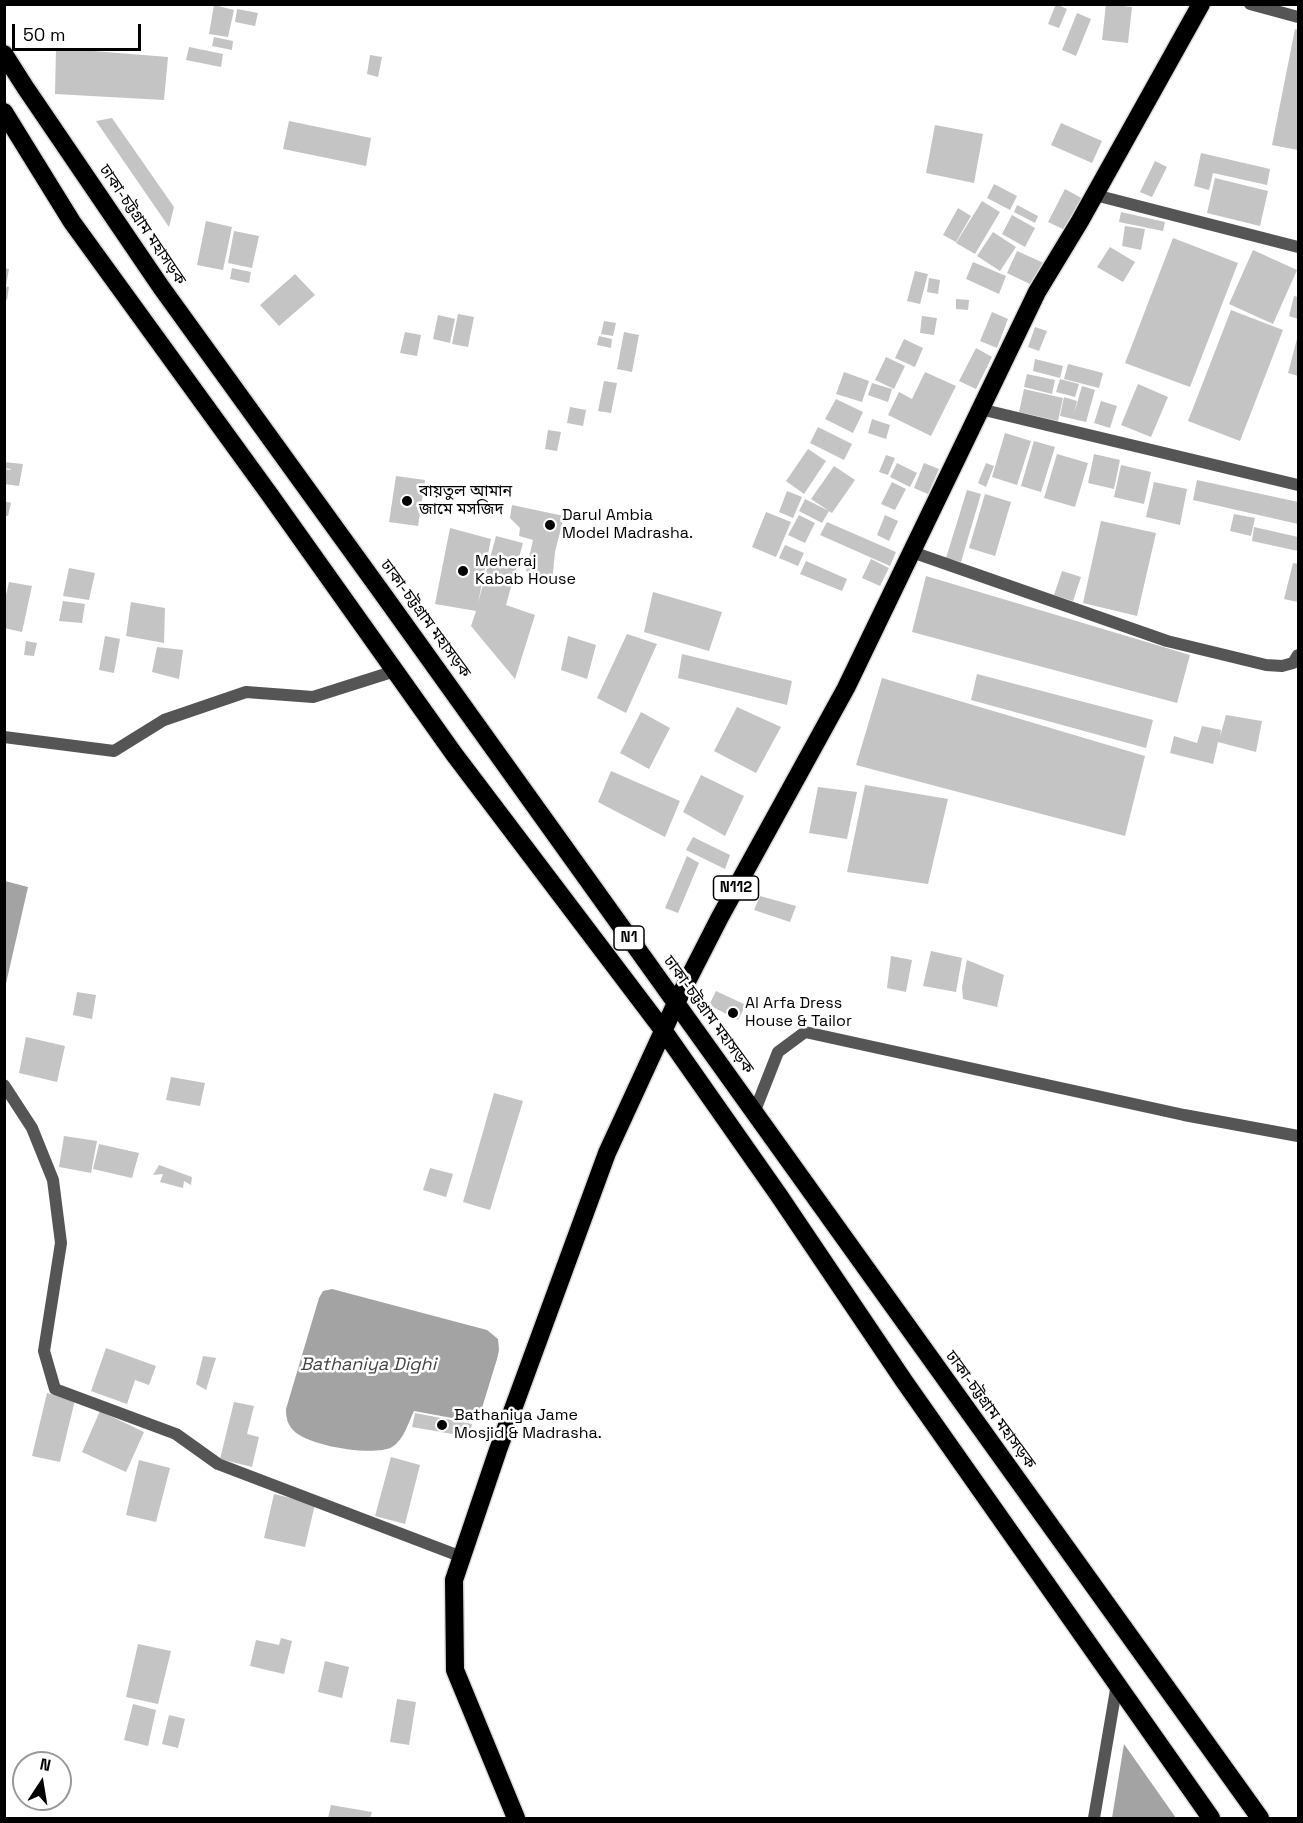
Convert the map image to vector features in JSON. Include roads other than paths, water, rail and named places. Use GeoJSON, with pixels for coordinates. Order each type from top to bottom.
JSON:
{"type":"FeatureCollection","features":[{"type":"Feature","properties":{"kind":"highway","name":"N112"},"geometry":{"type":"LineString","coordinates":[[516,1818],[455,1670],[454,1580],[498,1450],[607,1153],[663,1030],[720,917],[846,688],[1037,292],[1095,195],[1201,4]]}},
{"type":"Feature","properties":{"kind":"highway","name":"ঢাকা-চট্টগ্রাম মহাসড়ক"},"geometry":{"type":"LineString","coordinates":[[4,54],[161,287],[1260,1818]]}},
{"type":"Feature","properties":{"kind":"highway","name":"N1"},"geometry":{"type":"LineString","coordinates":[[4,112],[72,222],[454,754],[663,1030],[780,1197],[904,1381],[1210,1818]]}},
{"type":"Feature","properties":{"kind":"street"},"geometry":{"type":"LineString","coordinates":[[1250,4],[1299,17]]}},
{"type":"Feature","properties":{"kind":"street"},"geometry":{"type":"LineString","coordinates":[[1095,195],[1299,247]]}},
{"type":"Feature","properties":{"kind":"street"},"geometry":{"type":"LineString","coordinates":[[980,409],[1299,484]]}},
{"type":"Feature","properties":{"kind":"street"},"geometry":{"type":"LineString","coordinates":[[912,552],[1167,641],[1282,666],[1293,663],[1299,655]]}},
{"type":"Feature","properties":{"kind":"street"},"geometry":{"type":"LineString","coordinates":[[4,737],[114,751],[164,720],[246,692],[313,697],[395,671]]}},
{"type":"Feature","properties":{"kind":"street"},"geometry":{"type":"LineString","coordinates":[[754,1113],[778,1052],[806,1032],[1184,1115],[1299,1136]]}},
{"type":"Feature","properties":{"kind":"street"},"geometry":{"type":"LineString","coordinates":[[4,1085],[32,1128],[53,1180],[61,1243],[44,1351],[55,1389],[176,1434],[218,1464],[462,1557]]}},
{"type":"Feature","properties":{"kind":"street"},"geometry":{"type":"LineString","coordinates":[[1094,1818],[1117,1684]]}},
{"type":"Feature","properties":{"kind":"water"},"geometry":{"type":"Polygon","coordinates":[[[4,881],[28,887],[5,988],[4,881]]]}},
{"type":"Feature","properties":{"kind":"water","name":"Bathaniya Dighi"},"geometry":{"type":"Polygon","coordinates":[[[332,1289],[487,1330],[498,1339],[497,1359],[478,1421],[414,1411],[403,1436],[396,1444],[383,1450],[371,1451],[326,1445],[301,1436],[293,1430],[287,1420],[286,1409],[319,1298],[323,1291],[332,1289]]]}},
{"type":"Feature","properties":{"kind":"water"},"geometry":{"type":"Polygon","coordinates":[[[1124,1744],[1176,1818],[1112,1818],[1124,1744]]]}},
{"type":"Feature","properties":{"kind":"place","name":"বায়তুল আমান জামে মসজিদ"},"geometry":{"type":"Point","coordinates":[407,501]}},
{"type":"Feature","properties":{"kind":"place","name":"Darul Ambia Model Madrasha."},"geometry":{"type":"Point","coordinates":[550,525]}},
{"type":"Feature","properties":{"kind":"place","name":"Meheraj Kabab House"},"geometry":{"type":"Point","coordinates":[463,571]}},
{"type":"Feature","properties":{"kind":"place","name":"Al Arfa Dress House & Tailor"},"geometry":{"type":"Point","coordinates":[733,1013]}},
{"type":"Feature","properties":{"kind":"place","name":"Bathaniya Jame Mosjid & Madrasha."},"geometry":{"type":"Point","coordinates":[442,1425]}}]}
